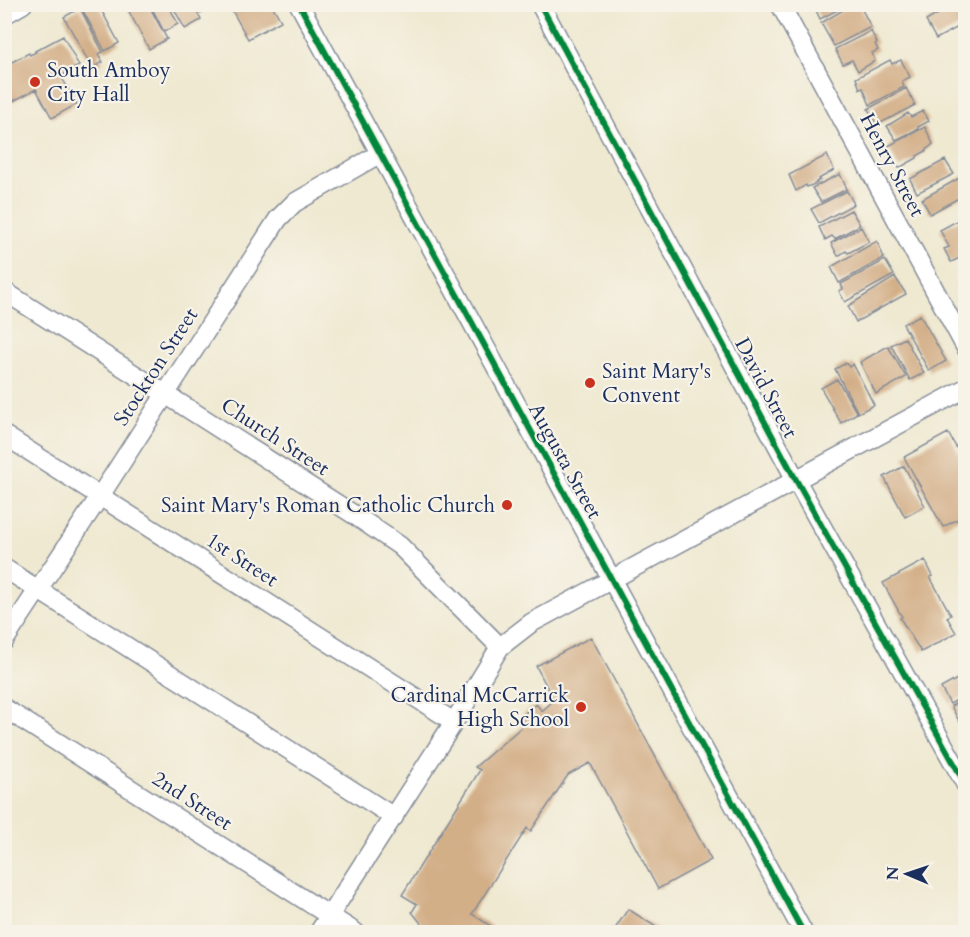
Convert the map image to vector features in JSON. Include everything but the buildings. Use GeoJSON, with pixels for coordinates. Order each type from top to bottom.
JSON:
{"type":"FeatureCollection","features":[{"type":"Feature","properties":{"kind":"street"},"geometry":{"type":"LineString","coordinates":[[4,15],[22,4]]}},
{"type":"Feature","properties":{"kind":"street","name":"Augusta Street"},"geometry":{"type":"LineString","coordinates":[[299,4],[803,933]]}},
{"type":"Feature","properties":{"kind":"street","name":"David Street"},"geometry":{"type":"LineString","coordinates":[[540,4],[796,480],[966,785]]}},
{"type":"Feature","properties":{"kind":"street","name":"Henry Street"},"geometry":{"type":"LineString","coordinates":[[780,4],[966,348]]}},
{"type":"Feature","properties":{"kind":"street","name":"Stockton Street"},"geometry":{"type":"LineString","coordinates":[[4,641],[278,219],[294,203],[379,154]]}},
{"type":"Feature","properties":{"kind":"street","name":"Church Street"},"geometry":{"type":"LineString","coordinates":[[4,291],[400,546],[500,647]]}},
{"type":"Feature","properties":{"kind":"street"},"geometry":{"type":"LineString","coordinates":[[320,933],[500,647],[531,623],[966,388]]}},
{"type":"Feature","properties":{"kind":"street","name":"1st Street"},"geometry":{"type":"LineString","coordinates":[[4,435],[454,722]]}},
{"type":"Feature","properties":{"kind":"street"},"geometry":{"type":"LineString","coordinates":[[4,568],[394,817]]}},
{"type":"Feature","properties":{"kind":"street","name":"2nd Street"},"geometry":{"type":"LineString","coordinates":[[4,708],[355,933]]}},
{"type":"Feature","properties":{"kind":"cycle path"},"geometry":{"type":"LineString","coordinates":[[299,4],[803,932]]}},
{"type":"Feature","properties":{"kind":"cycle path"},"geometry":{"type":"LineString","coordinates":[[540,4],[796,480],[966,785]]}},
{"type":"Feature","properties":{"kind":"place","name":"South Amboy City Hall"},"geometry":{"type":"Point","coordinates":[35,82]}},
{"type":"Feature","properties":{"kind":"place","name":"Saint Mary's Convent"},"geometry":{"type":"Point","coordinates":[590,383]}},
{"type":"Feature","properties":{"kind":"place","name":"Saint Mary's Roman Catholic Church"},"geometry":{"type":"Point","coordinates":[507,505]}},
{"type":"Feature","properties":{"kind":"place","name":"Cardinal McCarrick High School"},"geometry":{"type":"Point","coordinates":[581,707]}}]}
